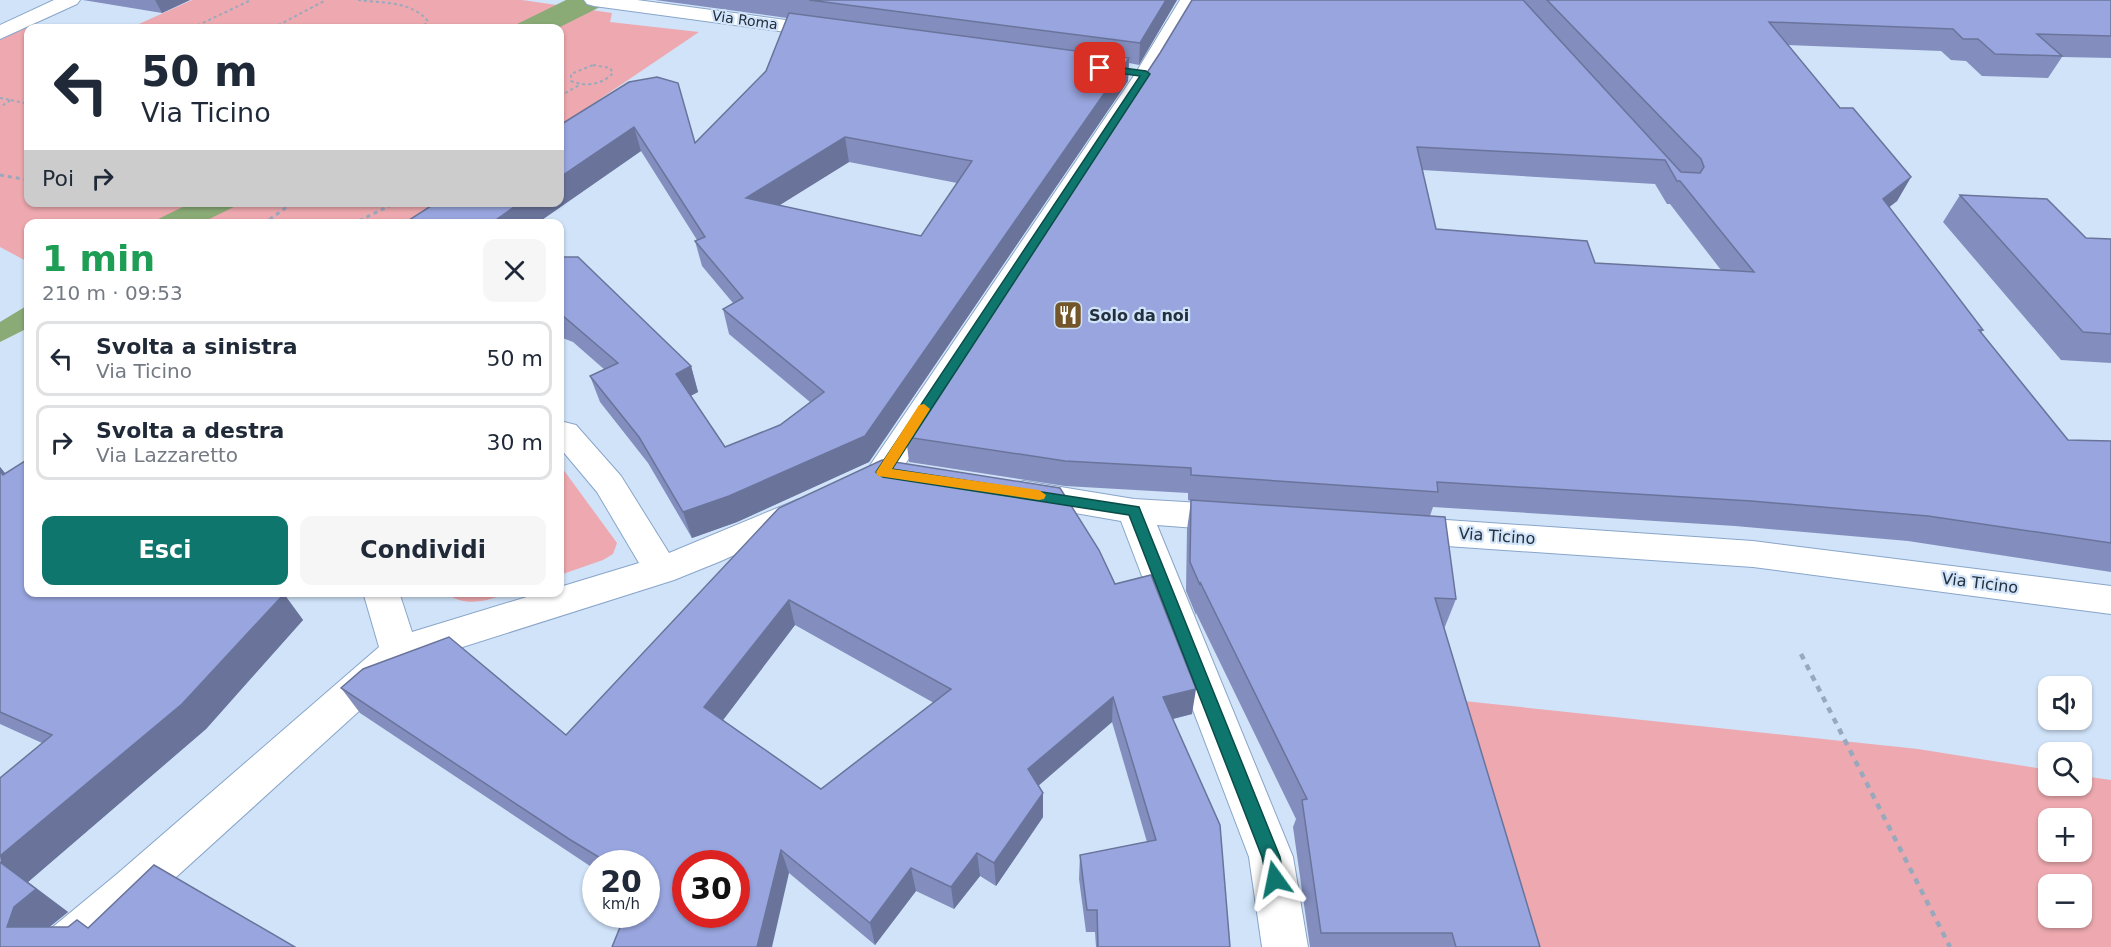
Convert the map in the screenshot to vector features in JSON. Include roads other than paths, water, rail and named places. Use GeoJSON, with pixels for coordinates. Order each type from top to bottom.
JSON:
{"type":"FeatureCollection","features":[{"type":"Feature","properties":{"kind":"street"},"geometry":{"type":"LineString","coordinates":[[0,33],[70,0]]}},
{"type":"Feature","properties":{"kind":"street","name":"Via Roma"},"geometry":{"type":"LineString","coordinates":[[594,0],[854,35]]}},
{"type":"Feature","properties":{"kind":"street"},"geometry":{"type":"LineString","coordinates":[[64,947],[134,889],[399,652],[660,570],[709,552],[870,484],[1134,72],[1190,0]]}},
{"type":"Feature","properties":{"kind":"street"},"geometry":{"type":"LineString","coordinates":[[564,433],[609,484],[660,570]]}},
{"type":"Feature","properties":{"kind":"street"},"geometry":{"type":"LineString","coordinates":[[988,488],[1134,511],[1264,520]]}},
{"type":"Feature","properties":{"kind":"street"},"geometry":{"type":"LineString","coordinates":[[1134,511],[1271,857],[1285,947]]}},
{"type":"Feature","properties":{"kind":"street","name":"Via Ticino"},"geometry":{"type":"LineString","coordinates":[[1370,527],[1753,554],[2111,600]]}},
{"type":"Feature","properties":{"kind":"street"},"geometry":{"type":"LineString","coordinates":[[382,597],[399,652]]}},
{"type":"Feature","properties":{"kind":"place","name":"Solo da noi"},"geometry":{"type":"Point","coordinates":[1068,315]}}]}
